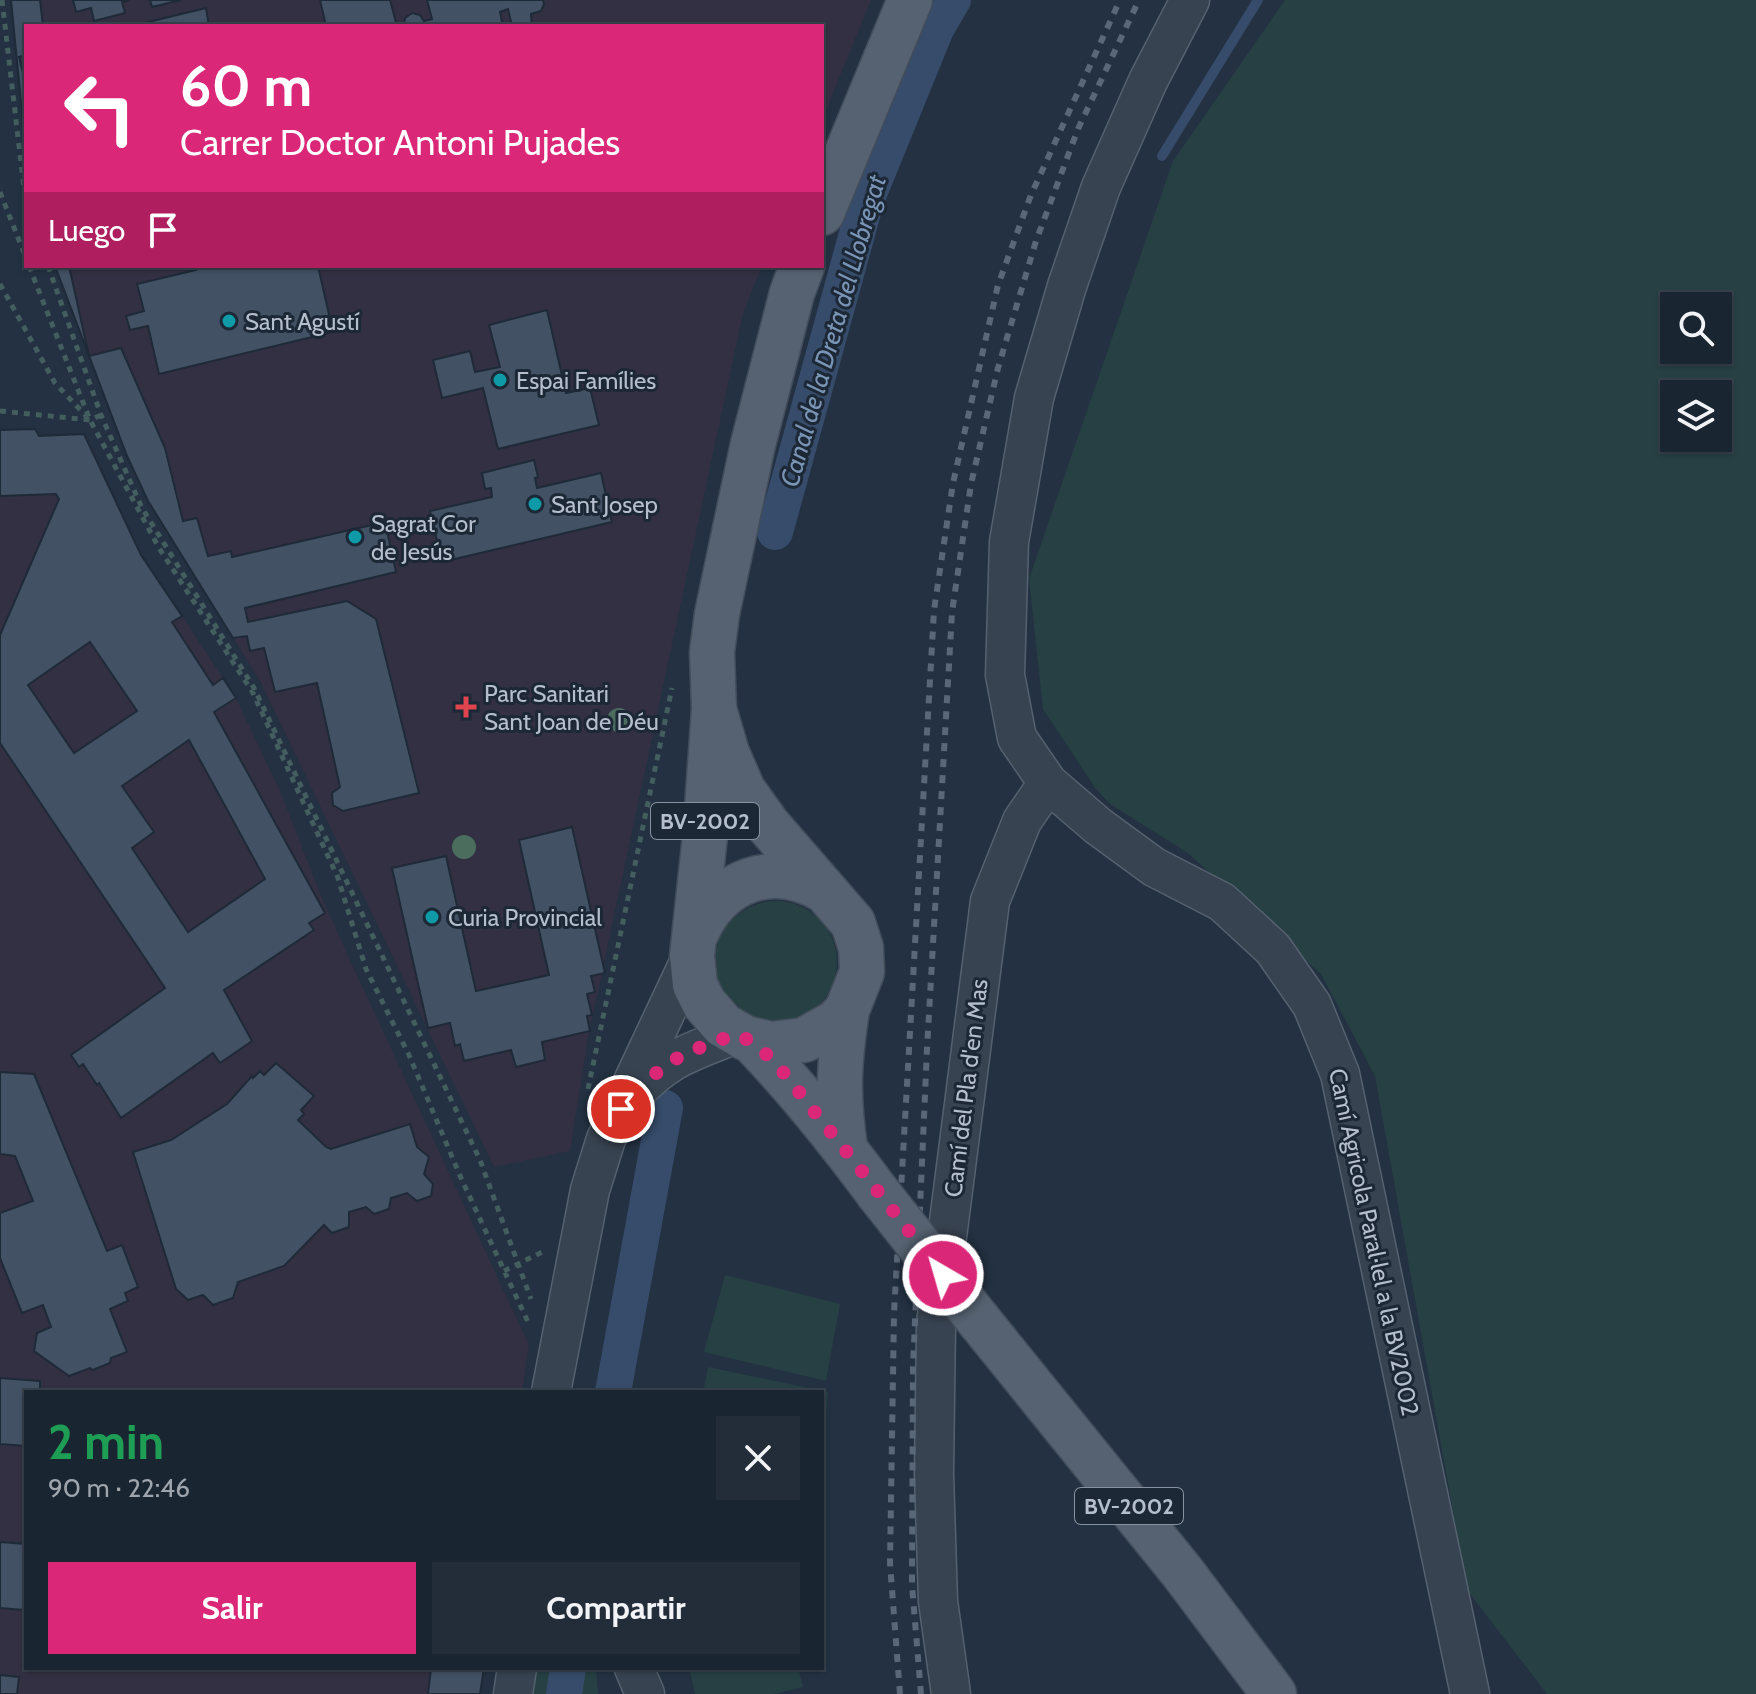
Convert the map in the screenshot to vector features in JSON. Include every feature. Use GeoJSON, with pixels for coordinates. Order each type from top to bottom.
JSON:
{"type":"FeatureCollection","features":[{"type":"Feature","properties":{"kind":"main road"},"geometry":{"type":"LineString","coordinates":[[824,208],[910,0]]}},
{"type":"Feature","properties":{"kind":"main road","name":"BV-2002"},"geometry":{"type":"LineString","coordinates":[[694,945],[714,709],[712,652],[717,614],[753,444],[801,268]]}},
{"type":"Feature","properties":{"kind":"main road","name":"BV-2002"},"geometry":{"type":"LineString","coordinates":[[714,709],[727,753],[743,790],[768,825],[825,891]]}},
{"type":"Feature","properties":{"kind":"main road"},"geometry":{"type":"LineString","coordinates":[[761,877],[795,877],[825,891],[853,923],[861,948],[862,972],[847,1010],[836,1022],[804,1040],[771,1044],[744,1037],[723,1025],[704,1003],[695,985],[694,945],[710,908],[739,884],[761,877]]}},
{"type":"Feature","properties":{"kind":"main road","name":"BV-2002"},"geometry":{"type":"LineString","coordinates":[[845,1147],[838,1084],[847,1010]]}},
{"type":"Feature","properties":{"kind":"main road","name":"BV-2002"},"geometry":{"type":"LineString","coordinates":[[744,1037],[786,1077],[845,1147],[980,1322],[1183,1573],[1274,1694]]}},
{"type":"Feature","properties":{"kind":"street","name":"Camí Agricola Paral·lel a la BV2002"},"geometry":{"type":"LineString","coordinates":[[1190,0],[1148,81],[1101,187],[1067,286],[1034,398],[1009,542],[1005,675],[1017,738],[1048,783],[1098,826],[1154,867],[1222,902],[1273,949],[1312,1005],[1340,1074],[1470,1694]]}},
{"type":"Feature","properties":{"kind":"street","name":"Camí del Pla d'en Mas"},"geometry":{"type":"LineString","coordinates":[[951,1694],[938,1601],[934,1473],[936,1323],[990,901],[1022,821],[1048,783]]}},
{"type":"Feature","properties":{"kind":"street"},"geometry":{"type":"LineString","coordinates":[[551,1390],[551,1309],[606,1139],[603,1103],[694,945]]}},
{"type":"Feature","properties":{"kind":"street"},"geometry":{"type":"LineString","coordinates":[[603,1103],[655,1074],[683,1054],[744,1037]]}},
{"type":"Feature","properties":{"kind":"street"},"geometry":{"type":"LineString","coordinates":[[551,1309],[567,1357],[571,1390]]}},
{"type":"Feature","properties":{"kind":"street"},"geometry":{"type":"LineString","coordinates":[[513,1694],[517,1670]]}},
{"type":"Feature","properties":{"kind":"street"},"geometry":{"type":"LineString","coordinates":[[635,1670],[646,1694]]}},
{"type":"Feature","properties":{"kind":"street"},"geometry":{"type":"LineString","coordinates":[[641,1670],[646,1694]]}},
{"type":"Feature","properties":{"kind":"path"},"geometry":{"type":"LineString","coordinates":[[2,0],[24,189]]}},
{"type":"Feature","properties":{"kind":"path"},"geometry":{"type":"LineString","coordinates":[[0,192],[24,253]]}},
{"type":"Feature","properties":{"kind":"path"},"geometry":{"type":"LineString","coordinates":[[30,268],[90,420],[159,548],[253,693],[338,878],[366,969],[409,1055],[531,1331]]}},
{"type":"Feature","properties":{"kind":"path"},"geometry":{"type":"LineString","coordinates":[[49,268],[101,415],[142,508],[254,688],[480,1160],[519,1264],[551,1309]]}},
{"type":"Feature","properties":{"kind":"path"},"geometry":{"type":"LineString","coordinates":[[0,284],[55,383],[90,420]]}},
{"type":"Feature","properties":{"kind":"path"},"geometry":{"type":"LineString","coordinates":[[0,411],[90,420],[101,415]]}},
{"type":"Feature","properties":{"kind":"path"},"geometry":{"type":"LineString","coordinates":[[603,1103],[673,683]]}},
{"type":"Feature","properties":{"kind":"path"},"geometry":{"type":"LineString","coordinates":[[504,1271],[554,1246]]}},
{"type":"Feature","properties":{"kind":"shaded area"},"geometry":{"type":"Polygon","coordinates":[[[11,0],[871,0],[824,115],[824,24],[24,24],[24,133],[11,0]]]}},
{"type":"Feature","properties":{"kind":"shaded area","name":"Parc Sanitari Sant Joan de Déu"},"geometry":{"type":"Polygon","coordinates":[[[56,268],[761,268],[743,313],[603,967],[605,973],[602,974],[589,1032],[570,1151],[494,1167],[260,681],[148,501],[127,456],[56,268]]]}},
{"type":"Feature","properties":{"kind":"shaded area"},"geometry":{"type":"Polygon","coordinates":[[[35,429],[40,436],[85,433],[142,555],[236,698],[280,791],[322,898],[529,1345],[522,1390],[24,1390],[24,1670],[484,1670],[480,1694],[0,1694],[0,430],[35,429]]]}},
{"type":"Feature","properties":{"kind":"green space"},"geometry":{"type":"Polygon","coordinates":[[[1285,0],[1756,0],[1756,1694],[1547,1694],[1467,1590],[1375,1076],[1321,974],[1188,853],[1110,804],[1096,789],[1043,709],[1029,579],[1173,161],[1285,0]]]}},
{"type":"Feature","properties":{"kind":"green space"},"geometry":{"type":"Polygon","coordinates":[[[776,901],[800,905],[819,919],[833,938],[837,962],[833,986],[819,1005],[800,1019],[776,1023],[752,1019],[733,1005],[719,986],[715,962],[719,938],[733,919],[752,905],[776,901]]]}},
{"type":"Feature","properties":{"kind":"green space"},"geometry":{"type":"Polygon","coordinates":[[[725,1275],[840,1304],[826,1381],[704,1352],[725,1275]]]}},
{"type":"Feature","properties":{"kind":"green space"},"geometry":{"type":"Polygon","coordinates":[[[708,1367],[818,1390],[703,1390],[708,1367]]]}},
{"type":"Feature","properties":{"kind":"green space"},"geometry":{"type":"Polygon","coordinates":[[[824,1391],[828,1392],[824,1441],[824,1391]]]}},
{"type":"Feature","properties":{"kind":"green space"},"geometry":{"type":"Polygon","coordinates":[[[536,1670],[596,1670],[598,1694],[532,1694],[536,1670]]]}},
{"type":"Feature","properties":{"kind":"green space"},"geometry":{"type":"Polygon","coordinates":[[[689,1670],[799,1670],[803,1687],[774,1694],[695,1694],[689,1670]]]}},
{"type":"Feature","properties":{"kind":"building"},"geometry":{"type":"Polygon","coordinates":[[[11,0],[40,0],[43,24],[24,24],[24,56],[19,57],[24,77],[24,133],[11,0]]]}},
{"type":"Feature","properties":{"kind":"building"},"geometry":{"type":"Polygon","coordinates":[[[73,0],[129,0],[122,2],[125,13],[94,21],[91,8],[76,12],[73,0]]]}},
{"type":"Feature","properties":{"kind":"building"},"geometry":{"type":"Polygon","coordinates":[[[150,0],[181,0],[152,7],[150,0]]]}},
{"type":"Feature","properties":{"kind":"building"},"geometry":{"type":"Polygon","coordinates":[[[320,0],[390,0],[396,24],[326,24],[320,0]]]}},
{"type":"Feature","properties":{"kind":"building"},"geometry":{"type":"Polygon","coordinates":[[[427,0],[543,0],[544,4],[541,11],[531,14],[532,24],[512,24],[508,9],[500,12],[503,24],[404,24],[405,18],[412,13],[420,15],[424,21],[432,19],[427,0]]]}},
{"type":"Feature","properties":{"kind":"building"},"geometry":{"type":"Polygon","coordinates":[[[206,8],[209,24],[140,24],[206,8]]]}},
{"type":"Feature","properties":{"kind":"building"},"geometry":{"type":"Polygon","coordinates":[[[56,268],[69,268],[89,355],[56,268]]]}},
{"type":"Feature","properties":{"kind":"building","name":"Sant Agustí"},"geometry":{"type":"Polygon","coordinates":[[[318,268],[333,332],[159,374],[148,326],[130,330],[126,316],[144,311],[137,284],[196,270],[318,268]]]}},
{"type":"Feature","properties":{"kind":"building","name":"Espai Famílies"},"geometry":{"type":"Polygon","coordinates":[[[547,310],[566,393],[590,388],[599,425],[498,449],[483,388],[442,398],[433,360],[470,351],[475,372],[500,367],[489,325],[547,310]]]}},
{"type":"Feature","properties":{"kind":"building","name":"Sagrat Cor de Jesús"},"geometry":{"type":"Polygon","coordinates":[[[121,348],[165,448],[183,521],[197,518],[208,556],[231,551],[232,557],[385,522],[396,572],[245,608],[248,622],[347,601],[376,619],[419,793],[343,811],[333,805],[332,793],[340,787],[317,683],[275,692],[264,648],[250,651],[247,636],[233,638],[148,501],[127,456],[89,356],[121,348]]]}},
{"type":"Feature","properties":{"kind":"building"},"geometry":{"type":"Polygon","coordinates":[[[35,429],[39,436],[84,434],[141,555],[182,616],[172,622],[213,685],[223,678],[236,698],[214,712],[325,913],[309,923],[314,930],[224,990],[252,1041],[220,1063],[213,1053],[121,1118],[99,1083],[97,1085],[83,1064],[79,1067],[71,1055],[165,988],[0,743],[0,635],[59,499],[56,494],[0,496],[0,430],[35,429]],[[90,642],[28,685],[74,753],[137,711],[90,642]],[[189,740],[122,786],[154,832],[132,848],[188,932],[265,879],[189,740]]]}},
{"type":"Feature","properties":{"kind":"building","name":"Sant Josep"},"geometry":{"type":"Polygon","coordinates":[[[534,460],[537,488],[601,473],[612,522],[442,562],[430,511],[492,497],[491,488],[485,489],[482,473],[534,460]]]}},
{"type":"Feature","properties":{"kind":"building","name":"Curia Provincial"},"geometry":{"type":"Polygon","coordinates":[[[572,827],[605,973],[591,976],[595,992],[587,994],[592,1015],[587,1016],[590,1031],[542,1042],[545,1060],[516,1067],[511,1050],[464,1061],[460,1044],[455,1046],[450,1023],[428,1028],[392,868],[446,856],[476,991],[549,975],[519,840],[572,827]]]}},
{"type":"Feature","properties":{"kind":"building"},"geometry":{"type":"Polygon","coordinates":[[[276,1063],[314,1096],[301,1110],[304,1114],[298,1120],[326,1147],[331,1149],[410,1124],[417,1147],[429,1157],[424,1174],[433,1184],[431,1196],[417,1201],[407,1193],[391,1198],[389,1209],[374,1214],[366,1207],[349,1212],[349,1227],[332,1233],[324,1225],[284,1266],[238,1282],[233,1298],[213,1305],[203,1295],[188,1300],[176,1289],[133,1152],[171,1140],[227,1104],[252,1076],[260,1071],[264,1075],[276,1063]]]}},
{"type":"Feature","properties":{"kind":"building"},"geometry":{"type":"Polygon","coordinates":[[[0,1072],[34,1074],[107,1251],[122,1245],[138,1287],[125,1293],[128,1301],[110,1309],[127,1352],[93,1370],[90,1368],[69,1376],[34,1351],[37,1333],[51,1327],[43,1305],[22,1313],[0,1258],[0,1213],[33,1201],[15,1156],[0,1154],[0,1072]]]}},
{"type":"Feature","properties":{"kind":"building"},"geometry":{"type":"Polygon","coordinates":[[[0,1378],[40,1381],[40,1390],[24,1390],[24,1446],[0,1444],[0,1378]]]}},
{"type":"Feature","properties":{"kind":"building"},"geometry":{"type":"Polygon","coordinates":[[[0,1542],[24,1544],[24,1610],[0,1608],[0,1542]]]}},
{"type":"Feature","properties":{"kind":"building"},"geometry":{"type":"Polygon","coordinates":[[[431,1670],[484,1670],[480,1694],[428,1694],[431,1670]]]}},
{"type":"Feature","properties":{"kind":"building"},"geometry":{"type":"Polygon","coordinates":[[[0,1675],[19,1677],[17,1694],[0,1694],[0,1675]]]}},
{"type":"Feature","properties":{"kind":"waterway","name":"Canal de la Dreta del Llobregat"},"geometry":{"type":"LineString","coordinates":[[775,532],[866,201],[936,29],[953,0]]}},
{"type":"Feature","properties":{"kind":"waterway"},"geometry":{"type":"LineString","coordinates":[[1162,156],[1258,0]]}},
{"type":"Feature","properties":{"kind":"waterway","name":"Canal de la Dreta del Llobregat"},"geometry":{"type":"LineString","coordinates":[[613,1390],[665,1108]]}},
{"type":"Feature","properties":{"kind":"waterway","name":"Canal de la Dreta del Llobregat"},"geometry":{"type":"LineString","coordinates":[[564,1694],[568,1670]]}},
{"type":"Feature","properties":{"kind":"railway"},"geometry":{"type":"LineString","coordinates":[[900,1694],[890,1563],[894,1313],[934,610],[953,483],[998,285],[1031,195],[1120,0]]}},
{"type":"Feature","properties":{"kind":"railway"},"geometry":{"type":"LineString","coordinates":[[921,1694],[912,1585],[913,1367],[927,1049],[952,612],[971,484],[998,368],[1036,241],[1078,129],[1139,0]]}},
{"type":"Feature","properties":{"kind":"place","name":"Sant Agustí"},"geometry":{"type":"Point","coordinates":[229,321]}},
{"type":"Feature","properties":{"kind":"place","name":"Espai Famílies"},"geometry":{"type":"Point","coordinates":[500,380]}},
{"type":"Feature","properties":{"kind":"place","name":"Sant Josep"},"geometry":{"type":"Point","coordinates":[535,504]}},
{"type":"Feature","properties":{"kind":"place","name":"Sagrat Cor de Jesús"},"geometry":{"type":"Point","coordinates":[355,537]}},
{"type":"Feature","properties":{"kind":"place","name":"Parc Sanitari Sant Joan de Déu"},"geometry":{"type":"Point","coordinates":[466,707]}},
{"type":"Feature","properties":{"kind":"place","name":"Curia Provincial"},"geometry":{"type":"Point","coordinates":[432,917]}},
{"type":"Feature","properties":{"kind":"route"},"geometry":{"type":"LineString","coordinates":[[621,1109],[655,1074],[683,1054],[736,1034],[751,1040],[845,1147],[943,1275]]}}]}
